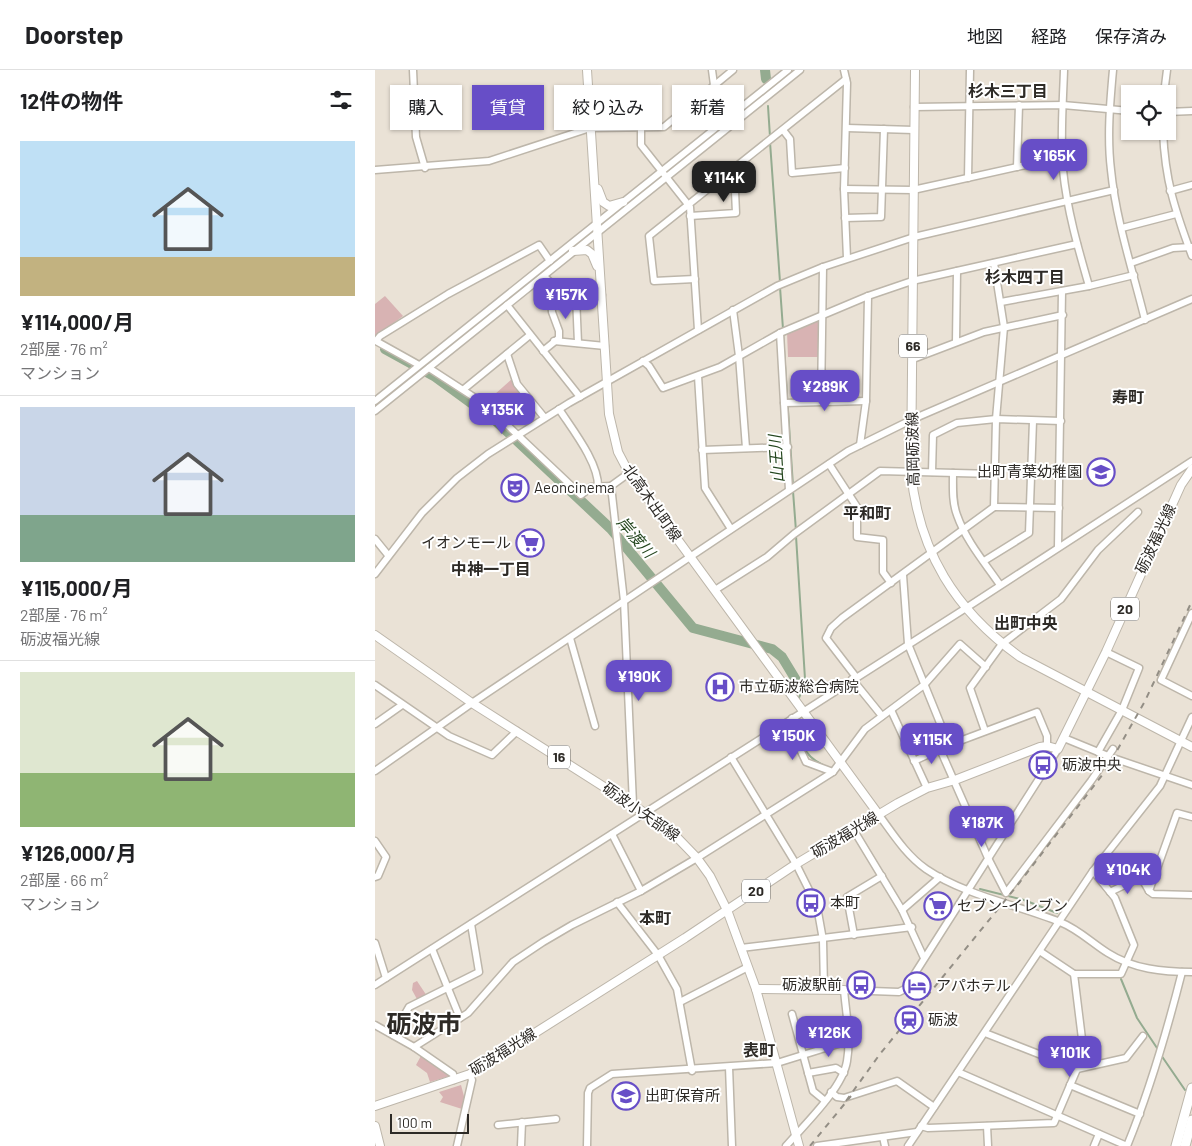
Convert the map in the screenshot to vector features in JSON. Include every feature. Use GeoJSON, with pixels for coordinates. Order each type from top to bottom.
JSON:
{"type":"FeatureCollection","features":[{"type":"Feature","properties":{"kind":"highway"},"geometry":{"type":"LineString","coordinates":[[1177,1146],[1192,1088]]}},
{"type":"Feature","properties":{"kind":"highway"},"geometry":{"type":"LineString","coordinates":[[1185,1146],[1192,1120]]}},
{"type":"Feature","properties":{"kind":"main road","name":"北高木出町線"},"geometry":{"type":"LineString","coordinates":[[587,70],[588,85]]}},
{"type":"Feature","properties":{"kind":"main road","name":"高岡砺波線"},"geometry":{"type":"LineString","coordinates":[[915,70],[911,472],[920,524],[931,555],[942,575],[966,608],[983,628],[1002,644],[1020,657],[1192,747]]}},
{"type":"Feature","properties":{"kind":"main road","name":"北高木出町線"},"geometry":{"type":"LineString","coordinates":[[590,130],[611,432],[618,452],[629,473],[879,815]]}},
{"type":"Feature","properties":{"kind":"main road"},"geometry":{"type":"LineString","coordinates":[[593,170],[603,202],[609,206],[623,202]]}},
{"type":"Feature","properties":{"kind":"main road"},"geometry":{"type":"LineString","coordinates":[[573,251],[587,250],[592,254],[596,261],[601,285]]}},
{"type":"Feature","properties":{"kind":"main road","name":"砺波福光線"},"geometry":{"type":"LineString","coordinates":[[1058,749],[1106,652],[1181,485],[1192,469]]}},
{"type":"Feature","properties":{"kind":"main road","name":"砺波小矢部線"},"geometry":{"type":"LineString","coordinates":[[375,635],[472,703],[646,812],[667,827],[697,858],[710,876],[727,910],[748,967],[777,1063],[799,1146]]}},
{"type":"Feature","properties":{"kind":"main road"},"geometry":{"type":"LineString","coordinates":[[1047,746],[1058,749]]}},
{"type":"Feature","properties":{"kind":"main road","name":"砺波福光線"},"geometry":{"type":"LineString","coordinates":[[375,1106],[470,1074],[658,955],[796,864],[853,829],[927,788],[955,780],[1047,746]]}},
{"type":"Feature","properties":{"kind":"main road"},"geometry":{"type":"LineString","coordinates":[[756,990],[844,990]]}},
{"type":"Feature","properties":{"kind":"main road"},"geometry":{"type":"LineString","coordinates":[[375,1126],[380,1146]]}},
{"type":"Feature","properties":{"kind":"street"},"geometry":{"type":"LineString","coordinates":[[413,70],[417,137],[425,168]]}},
{"type":"Feature","properties":{"kind":"street"},"geometry":{"type":"LineString","coordinates":[[712,70],[714,85]]}},
{"type":"Feature","properties":{"kind":"street"},"geometry":{"type":"LineString","coordinates":[[715,85],[733,70]]}},
{"type":"Feature","properties":{"kind":"street"},"geometry":{"type":"LineString","coordinates":[[375,401],[550,261],[598,227],[788,70]]}},
{"type":"Feature","properties":{"kind":"street"},"geometry":{"type":"LineString","coordinates":[[375,411],[544,276],[573,251],[623,202],[800,70]]}},
{"type":"Feature","properties":{"kind":"street"},"geometry":{"type":"LineString","coordinates":[[844,70],[847,128],[844,189],[847,258]]}},
{"type":"Feature","properties":{"kind":"street"},"geometry":{"type":"LineString","coordinates":[[968,178],[971,106],[970,70]]}},
{"type":"Feature","properties":{"kind":"street"},"geometry":{"type":"LineString","coordinates":[[1064,70],[1062,157],[1067,200],[1089,286]]}},
{"type":"Feature","properties":{"kind":"street"},"geometry":{"type":"LineString","coordinates":[[1113,70],[1109,148],[1113,190],[1145,320]]}},
{"type":"Feature","properties":{"kind":"street"},"geometry":{"type":"LineString","coordinates":[[1165,85],[1167,70]]}},
{"type":"Feature","properties":{"kind":"street"},"geometry":{"type":"LineString","coordinates":[[695,279],[654,281],[649,236],[846,80]]}},
{"type":"Feature","properties":{"kind":"street"},"geometry":{"type":"LineString","coordinates":[[914,107],[1063,105],[1121,111]]}},
{"type":"Feature","properties":{"kind":"street"},"geometry":{"type":"LineString","coordinates":[[1017,167],[1019,106]]}},
{"type":"Feature","properties":{"kind":"street"},"geometry":{"type":"LineString","coordinates":[[1176,112],[1192,111]]}},
{"type":"Feature","properties":{"kind":"street"},"geometry":{"type":"LineString","coordinates":[[847,128],[914,130]]}},
{"type":"Feature","properties":{"kind":"street"},"geometry":{"type":"LineString","coordinates":[[845,218],[881,217],[883,129]]}},
{"type":"Feature","properties":{"kind":"street"},"geometry":{"type":"LineString","coordinates":[[375,170],[425,168],[489,161],[584,130]]}},
{"type":"Feature","properties":{"kind":"street"},"geometry":{"type":"LineString","coordinates":[[641,130],[641,145],[688,205],[698,330]]}},
{"type":"Feature","properties":{"kind":"street"},"geometry":{"type":"LineString","coordinates":[[783,130],[790,140],[792,173],[845,168]]}},
{"type":"Feature","properties":{"kind":"street"},"geometry":{"type":"LineString","coordinates":[[1164,140],[1169,191],[1175,214],[1190,247],[1192,256]]}},
{"type":"Feature","properties":{"kind":"street"},"geometry":{"type":"LineString","coordinates":[[844,189],[913,190],[1062,157]]}},
{"type":"Feature","properties":{"kind":"street"},"geometry":{"type":"LineString","coordinates":[[690,216],[736,213],[735,168]]}},
{"type":"Feature","properties":{"kind":"street"},"geometry":{"type":"LineString","coordinates":[[1169,191],[1192,185]]}},
{"type":"Feature","properties":{"kind":"street"},"geometry":{"type":"LineString","coordinates":[[375,574],[406,531],[439,494],[473,465],[516,434],[777,286],[847,258],[914,237],[1113,190]]}},
{"type":"Feature","properties":{"kind":"street"},"geometry":{"type":"LineString","coordinates":[[1122,228],[1175,214]]}},
{"type":"Feature","properties":{"kind":"street"},"geometry":{"type":"LineString","coordinates":[[643,361],[649,366],[663,388],[721,367],[780,333],[868,296],[912,282],[1077,244]]}},
{"type":"Feature","properties":{"kind":"street"},"geometry":{"type":"LineString","coordinates":[[419,365],[376,341],[380,336],[448,294],[539,245],[550,261]]}},
{"type":"Feature","properties":{"kind":"street"},"geometry":{"type":"LineString","coordinates":[[1131,263],[1173,248],[1190,247]]}},
{"type":"Feature","properties":{"kind":"street"},"geometry":{"type":"LineString","coordinates":[[994,263],[1005,327],[996,419],[994,506]]}},
{"type":"Feature","properties":{"kind":"street"},"geometry":{"type":"LineString","coordinates":[[821,401],[823,267]]}},
{"type":"Feature","properties":{"kind":"street"},"geometry":{"type":"LineString","coordinates":[[956,342],[957,271]]}},
{"type":"Feature","properties":{"kind":"street"},"geometry":{"type":"LineString","coordinates":[[1001,302],[1089,286],[1134,275]]}},
{"type":"Feature","properties":{"kind":"street"},"geometry":{"type":"LineString","coordinates":[[543,351],[559,338],[559,331],[550,298],[549,282],[544,276]]}},
{"type":"Feature","properties":{"kind":"street"},"geometry":{"type":"LineString","coordinates":[[1058,547],[1062,291]]}},
{"type":"Feature","properties":{"kind":"street"},"geometry":{"type":"LineString","coordinates":[[550,298],[602,294]]}},
{"type":"Feature","properties":{"kind":"street"},"geometry":{"type":"LineString","coordinates":[[576,296],[578,343]]}},
{"type":"Feature","properties":{"kind":"street"},"geometry":{"type":"LineString","coordinates":[[860,445],[866,401],[868,296]]}},
{"type":"Feature","properties":{"kind":"street"},"geometry":{"type":"LineString","coordinates":[[375,771],[472,703],[789,490],[860,445],[913,419],[1192,299]]}},
{"type":"Feature","properties":{"kind":"street"},"geometry":{"type":"LineString","coordinates":[[507,305],[580,397]]}},
{"type":"Feature","properties":{"kind":"street"},"geometry":{"type":"LineString","coordinates":[[733,310],[739,356],[745,448]]}},
{"type":"Feature","properties":{"kind":"street"},"geometry":{"type":"LineString","coordinates":[[913,359],[956,342],[1005,327],[1063,315]]}},
{"type":"Feature","properties":{"kind":"street"},"geometry":{"type":"LineString","coordinates":[[780,333],[789,490]]}},
{"type":"Feature","properties":{"kind":"street"},"geometry":{"type":"LineString","coordinates":[[463,388],[530,334]]}},
{"type":"Feature","properties":{"kind":"street"},"geometry":{"type":"LineString","coordinates":[[554,342],[605,346]]}},
{"type":"Feature","properties":{"kind":"street"},"geometry":{"type":"LineString","coordinates":[[507,354],[517,384],[544,417]]}},
{"type":"Feature","properties":{"kind":"street"},"geometry":{"type":"LineString","coordinates":[[429,368],[463,388],[486,405],[581,496],[591,487],[611,486],[629,473]]}},
{"type":"Feature","properties":{"kind":"street"},"geometry":{"type":"LineString","coordinates":[[698,376],[705,488],[731,529]]}},
{"type":"Feature","properties":{"kind":"street"},"geometry":{"type":"LineString","coordinates":[[784,403],[866,401]]}},
{"type":"Feature","properties":{"kind":"street"},"geometry":{"type":"LineString","coordinates":[[559,409],[582,445],[598,478],[598,487]]}},
{"type":"Feature","properties":{"kind":"street"},"geometry":{"type":"LineString","coordinates":[[932,472],[933,435],[957,423],[996,419],[1061,421]]}},
{"type":"Feature","properties":{"kind":"street"},"geometry":{"type":"LineString","coordinates":[[984,561],[1029,532],[1033,421]]}},
{"type":"Feature","properties":{"kind":"street"},"geometry":{"type":"LineString","coordinates":[[703,450],[788,447]]}},
{"type":"Feature","properties":{"kind":"street"},"geometry":{"type":"LineString","coordinates":[[375,985],[966,608],[1192,461]]}},
{"type":"Feature","properties":{"kind":"street"},"geometry":{"type":"LineString","coordinates":[[829,464],[850,493],[857,507],[857,537],[883,540],[883,572],[891,583]]}},
{"type":"Feature","properties":{"kind":"street"},"geometry":{"type":"LineString","coordinates":[[715,590],[767,557],[794,534],[880,471],[995,474]]}},
{"type":"Feature","properties":{"kind":"street"},"geometry":{"type":"LineString","coordinates":[[953,473],[956,514],[963,530],[1000,585]]}},
{"type":"Feature","properties":{"kind":"street"},"geometry":{"type":"LineString","coordinates":[[611,486],[624,601],[633,804]]}},
{"type":"Feature","properties":{"kind":"street"},"geometry":{"type":"LineString","coordinates":[[882,716],[826,638],[831,628],[994,506],[1059,508]]}},
{"type":"Feature","properties":{"kind":"street"},"geometry":{"type":"LineString","coordinates":[[985,731],[971,688],[1002,644],[1061,599],[1098,550],[1138,512]]}},
{"type":"Feature","properties":{"kind":"street"},"geometry":{"type":"LineString","coordinates":[[375,539],[388,555]]}},
{"type":"Feature","properties":{"kind":"street"},"geometry":{"type":"LineString","coordinates":[[903,575],[908,644],[949,745]]}},
{"type":"Feature","properties":{"kind":"street"},"geometry":{"type":"LineString","coordinates":[[1192,613],[1161,680],[1192,696]]}},
{"type":"Feature","properties":{"kind":"street"},"geometry":{"type":"LineString","coordinates":[[570,638],[595,726]]}},
{"type":"Feature","properties":{"kind":"street"},"geometry":{"type":"LineString","coordinates":[[414,1047],[468,1012],[513,962],[572,925],[641,891],[697,858],[833,772],[865,729],[924,685],[960,644],[986,667]]}},
{"type":"Feature","properties":{"kind":"street"},"geometry":{"type":"LineString","coordinates":[[1098,752],[1121,710],[1139,668],[1106,652]]}},
{"type":"Feature","properties":{"kind":"street"},"geometry":{"type":"LineString","coordinates":[[375,685],[437,729],[492,755],[517,731]]}},
{"type":"Feature","properties":{"kind":"street"},"geometry":{"type":"LineString","coordinates":[[375,724],[402,705]]}},
{"type":"Feature","properties":{"kind":"street"},"geometry":{"type":"LineString","coordinates":[[891,710],[927,788]]}},
{"type":"Feature","properties":{"kind":"street"},"geometry":{"type":"LineString","coordinates":[[914,761],[949,745],[1037,712],[1047,736],[1047,746]]}},
{"type":"Feature","properties":{"kind":"street"},"geometry":{"type":"LineString","coordinates":[[908,1146],[1041,952],[1093,871],[1166,776],[1192,717]]}},
{"type":"Feature","properties":{"kind":"street"},"geometry":{"type":"LineString","coordinates":[[792,718],[799,747],[806,762],[833,772]]}},
{"type":"Feature","properties":{"kind":"street"},"geometry":{"type":"LineString","coordinates":[[1064,738],[1108,756]]}},
{"type":"Feature","properties":{"kind":"street"},"geometry":{"type":"LineString","coordinates":[[940,749],[988,858],[1006,893],[1113,749]]}},
{"type":"Feature","properties":{"kind":"street"},"geometry":{"type":"LineString","coordinates":[[786,1146],[831,1092],[843,1073],[847,1060],[848,1041],[844,990],[899,992],[905,989],[1058,749]]}},
{"type":"Feature","properties":{"kind":"street"},"geometry":{"type":"LineString","coordinates":[[731,757],[796,864],[818,912],[823,940],[824,989]]}},
{"type":"Feature","properties":{"kind":"street"},"geometry":{"type":"LineString","coordinates":[[1116,758],[1192,785]]}},
{"type":"Feature","properties":{"kind":"street"},"geometry":{"type":"LineString","coordinates":[[1149,891],[1177,813],[1192,817]]}},
{"type":"Feature","properties":{"kind":"street"},"geometry":{"type":"LineString","coordinates":[[879,815],[915,860],[940,876],[968,890],[1071,926],[1109,954],[1127,963],[1151,969],[1192,972]]}},
{"type":"Feature","properties":{"kind":"street"},"geometry":{"type":"LineString","coordinates":[[853,829],[903,910],[924,958]]}},
{"type":"Feature","properties":{"kind":"street"},"geometry":{"type":"LineString","coordinates":[[611,834],[621,849],[641,891]]}},
{"type":"Feature","properties":{"kind":"street"},"geometry":{"type":"LineString","coordinates":[[375,841],[386,857],[378,876],[375,877]]}},
{"type":"Feature","properties":{"kind":"street"},"geometry":{"type":"LineString","coordinates":[[1041,952],[1074,974],[1121,974],[1134,945],[1125,918],[1110,892],[1093,871]]}},
{"type":"Feature","properties":{"kind":"street"},"geometry":{"type":"LineString","coordinates":[[854,935],[847,897],[882,876]]}},
{"type":"Feature","properties":{"kind":"street"},"geometry":{"type":"LineString","coordinates":[[903,910],[940,876]]}},
{"type":"Feature","properties":{"kind":"street"},"geometry":{"type":"LineString","coordinates":[[1110,892],[1141,877],[1149,891],[1153,894],[1192,895]]}},
{"type":"Feature","properties":{"kind":"street"},"geometry":{"type":"LineString","coordinates":[[617,902],[658,955],[677,989],[691,1071]]}},
{"type":"Feature","properties":{"kind":"street"},"geometry":{"type":"LineString","coordinates":[[393,1035],[409,1007],[479,972],[471,924]]}},
{"type":"Feature","properties":{"kind":"street"},"geometry":{"type":"LineString","coordinates":[[741,948],[823,940],[912,927]]}},
{"type":"Feature","properties":{"kind":"street"},"geometry":{"type":"LineString","coordinates":[[375,943],[386,978]]}},
{"type":"Feature","properties":{"kind":"street"},"geometry":{"type":"LineString","coordinates":[[432,949],[460,1018]]}},
{"type":"Feature","properties":{"kind":"street"},"geometry":{"type":"LineString","coordinates":[[680,1002],[748,967]]}},
{"type":"Feature","properties":{"kind":"street"},"geometry":{"type":"LineString","coordinates":[[958,1072],[1127,1146],[1140,1114],[1181,972]]}},
{"type":"Feature","properties":{"kind":"street"},"geometry":{"type":"LineString","coordinates":[[817,1146],[883,1137],[929,1128],[1051,1124],[1057,1116],[1077,1069],[1083,1047],[1074,974]]}},
{"type":"Feature","properties":{"kind":"street"},"geometry":{"type":"LineString","coordinates":[[792,1014],[813,1091],[824,1100]]}},
{"type":"Feature","properties":{"kind":"street"},"geometry":{"type":"LineString","coordinates":[[375,1025],[414,1047],[453,1074],[454,1080]]}},
{"type":"Feature","properties":{"kind":"street"},"geometry":{"type":"LineString","coordinates":[[985,1033],[1077,1069],[1126,1058],[1143,1036]]}},
{"type":"Feature","properties":{"kind":"street"},"geometry":{"type":"LineString","coordinates":[[587,1146],[588,1093],[590,1088],[612,1074],[691,1071],[777,1063],[848,1041]]}},
{"type":"Feature","properties":{"kind":"street"},"geometry":{"type":"LineString","coordinates":[[729,1067],[732,1146]]}},
{"type":"Feature","properties":{"kind":"street"},"geometry":{"type":"LineString","coordinates":[[809,1073],[836,1068],[843,1073]]}},
{"type":"Feature","properties":{"kind":"street"},"geometry":{"type":"LineString","coordinates":[[457,1146],[472,1080],[470,1074]]}},
{"type":"Feature","properties":{"kind":"street"},"geometry":{"type":"LineString","coordinates":[[831,1092],[837,1097],[844,1098],[897,1081],[934,1107]]}},
{"type":"Feature","properties":{"kind":"street"},"geometry":{"type":"LineString","coordinates":[[1070,1085],[1140,1114]]}},
{"type":"Feature","properties":{"kind":"street"},"geometry":{"type":"LineString","coordinates":[[498,1125],[556,1118]]}},
{"type":"Feature","properties":{"kind":"street"},"geometry":{"type":"LineString","coordinates":[[521,1146],[522,1122]]}},
{"type":"Feature","properties":{"kind":"street"},"geometry":{"type":"LineString","coordinates":[[987,1126],[989,1146]]}},
{"type":"Feature","properties":{"kind":"street"},"geometry":{"type":"LineString","coordinates":[[1094,1146],[1099,1134]]}},
{"type":"Feature","properties":{"kind":"street"},"geometry":{"type":"LineString","coordinates":[[883,1137],[885,1146]]}},
{"type":"Feature","properties":{"kind":"shaded area"},"geometry":{"type":"Polygon","coordinates":[[[385,296],[403,316],[375,337],[375,304],[385,296]]]}},
{"type":"Feature","properties":{"kind":"shaded area"},"geometry":{"type":"Polygon","coordinates":[[[821,317],[821,357],[788,357],[787,332],[821,317]]]}},
{"type":"Feature","properties":{"kind":"shaded area"},"geometry":{"type":"Polygon","coordinates":[[[513,378],[530,402],[504,419],[486,402],[513,378]]]}},
{"type":"Feature","properties":{"kind":"shaded area"},"geometry":{"type":"Polygon","coordinates":[[[417,981],[427,996],[418,1001],[412,990],[413,983],[417,981]]]}},
{"type":"Feature","properties":{"kind":"shaded area"},"geometry":{"type":"Polygon","coordinates":[[[422,1054],[450,1076],[430,1082],[427,1073],[416,1065],[422,1054]]]}},
{"type":"Feature","properties":{"kind":"shaded area"},"geometry":{"type":"Polygon","coordinates":[[[461,1085],[465,1100],[462,1109],[440,1102],[443,1097],[439,1092],[461,1085]]]}},
{"type":"Feature","properties":{"kind":"waterway","name":"山王川"},"geometry":{"type":"LineString","coordinates":[[765,70],[766,79]]}},
{"type":"Feature","properties":{"kind":"waterway","name":"山王川"},"geometry":{"type":"LineString","coordinates":[[768,106],[770,137]]}},
{"type":"Feature","properties":{"kind":"waterway","name":"山王川"},"geometry":{"type":"LineString","coordinates":[[770,142],[780,282]]}},
{"type":"Feature","properties":{"kind":"waterway","name":"山王川"},"geometry":{"type":"LineString","coordinates":[[780,287],[783,329]]}},
{"type":"Feature","properties":{"kind":"waterway","name":"山王川"},"geometry":{"type":"LineString","coordinates":[[783,334],[793,486]]}},
{"type":"Feature","properties":{"kind":"waterway","name":"岸渡川"},"geometry":{"type":"LineString","coordinates":[[385,349],[434,376],[497,422],[611,529],[693,628],[772,649],[782,657],[799,685]]}},
{"type":"Feature","properties":{"kind":"waterway","name":"山王川"},"geometry":{"type":"LineString","coordinates":[[793,491],[796,531]]}},
{"type":"Feature","properties":{"kind":"waterway","name":"山王川"},"geometry":{"type":"LineString","coordinates":[[796,536],[805,679],[799,685],[801,693],[798,700]]}},
{"type":"Feature","properties":{"kind":"waterway","name":"山王川"},"geometry":{"type":"LineString","coordinates":[[798,717],[803,746],[810,756],[823,765]]}},
{"type":"Feature","properties":{"kind":"waterway"},"geometry":{"type":"LineString","coordinates":[[980,889],[1024,900],[1057,913]]}},
{"type":"Feature","properties":{"kind":"waterway"},"geometry":{"type":"LineString","coordinates":[[1121,979],[1137,1018],[1159,1051]]}},
{"type":"Feature","properties":{"kind":"waterway"},"geometry":{"type":"LineString","coordinates":[[1161,1055],[1185,1090]]}},
{"type":"Feature","properties":{"kind":"railway"},"geometry":{"type":"LineString","coordinates":[[846,1101],[880,1054],[1020,882],[1106,770],[1145,701],[1192,601]]}},
{"type":"Feature","properties":{"kind":"railway"},"geometry":{"type":"LineString","coordinates":[[810,1146],[851,1096]]}},
{"type":"Feature","properties":{"kind":"place","name":"出町青葉幼稚園"},"geometry":{"type":"Point","coordinates":[1101,472]}},
{"type":"Feature","properties":{"kind":"place","name":"Aeoncinema"},"geometry":{"type":"Point","coordinates":[515,488]}},
{"type":"Feature","properties":{"kind":"place","name":"イオンモール"},"geometry":{"type":"Point","coordinates":[530,543]}},
{"type":"Feature","properties":{"kind":"place","name":"市立砺波総合病院"},"geometry":{"type":"Point","coordinates":[720,687]}},
{"type":"Feature","properties":{"kind":"place","name":"砺波中央"},"geometry":{"type":"Point","coordinates":[1043,765]}},
{"type":"Feature","properties":{"kind":"place","name":"本町"},"geometry":{"type":"Point","coordinates":[811,903]}},
{"type":"Feature","properties":{"kind":"place","name":"セブン-イレブン"},"geometry":{"type":"Point","coordinates":[938,906]}},
{"type":"Feature","properties":{"kind":"place","name":"砺波駅前"},"geometry":{"type":"Point","coordinates":[861,985]}},
{"type":"Feature","properties":{"kind":"place","name":"アパホテル"},"geometry":{"type":"Point","coordinates":[917,986]}},
{"type":"Feature","properties":{"kind":"place","name":"砺波"},"geometry":{"type":"Point","coordinates":[909,1020]}},
{"type":"Feature","properties":{"kind":"place","name":"出町保育所"},"geometry":{"type":"Point","coordinates":[626,1096]}},
{"type":"Feature","properties":{"kind":"district","name":"杉木三丁目"},"geometry":{"type":"Point","coordinates":[1008,91]}},
{"type":"Feature","properties":{"kind":"district","name":"杉木四丁目"},"geometry":{"type":"Point","coordinates":[1025,277]}},
{"type":"Feature","properties":{"kind":"district","name":"寿町"},"geometry":{"type":"Point","coordinates":[1128,397]}},
{"type":"Feature","properties":{"kind":"district","name":"平和町"},"geometry":{"type":"Point","coordinates":[867,513]}},
{"type":"Feature","properties":{"kind":"district","name":"中神一丁目"},"geometry":{"type":"Point","coordinates":[491,569]}},
{"type":"Feature","properties":{"kind":"district","name":"出町中央"},"geometry":{"type":"Point","coordinates":[1026,623]}},
{"type":"Feature","properties":{"kind":"district","name":"本町"},"geometry":{"type":"Point","coordinates":[655,918]}},
{"type":"Feature","properties":{"kind":"district","name":"砺波市"},"geometry":{"type":"Point","coordinates":[424,1024]}},
{"type":"Feature","properties":{"kind":"district","name":"表町"},"geometry":{"type":"Point","coordinates":[759,1050]}}]}
